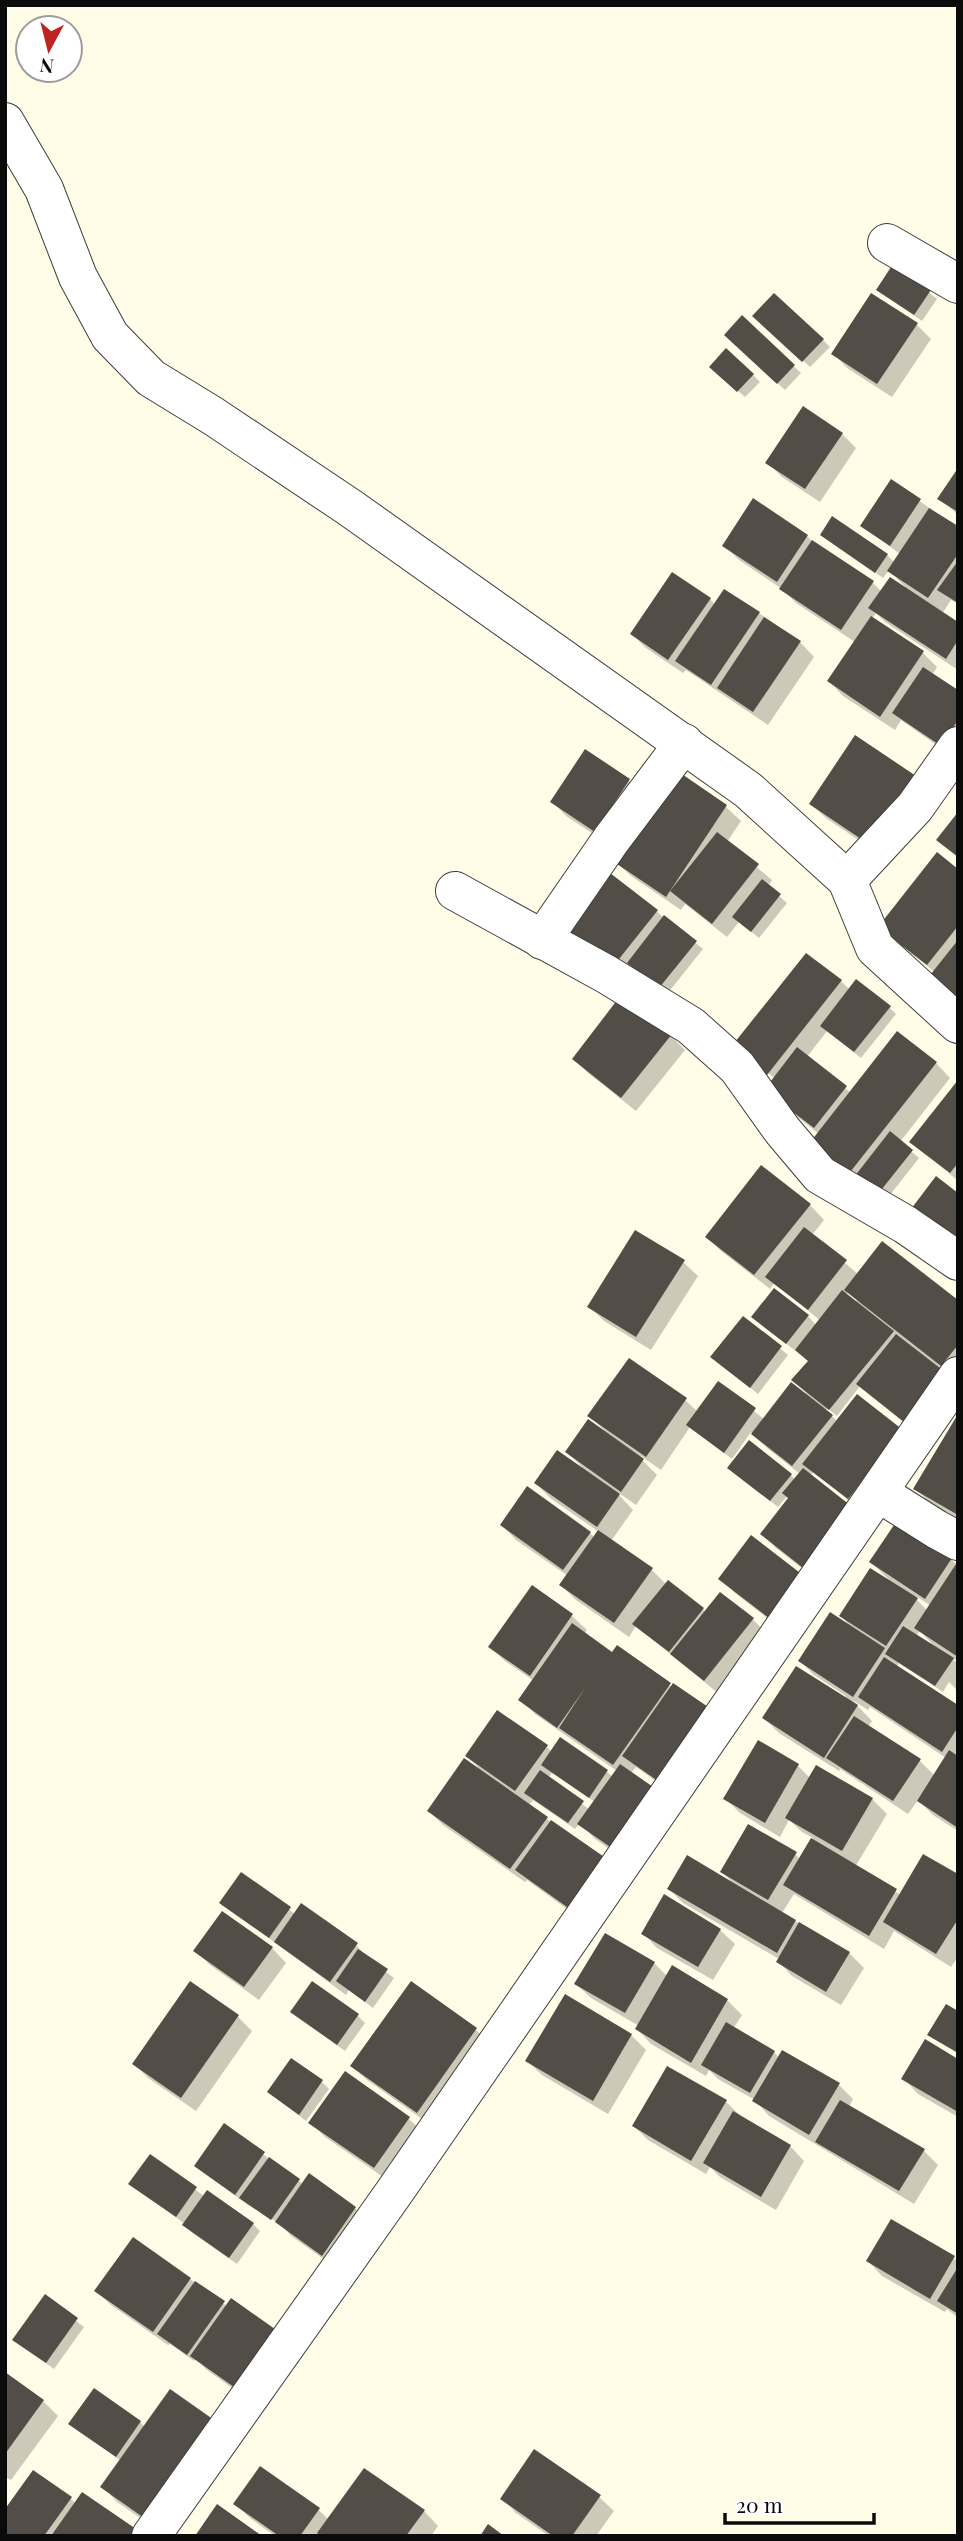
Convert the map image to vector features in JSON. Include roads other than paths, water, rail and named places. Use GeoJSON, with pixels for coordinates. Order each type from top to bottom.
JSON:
{"type":"FeatureCollection","features":[{"type":"Feature","properties":{"kind":"street"},"geometry":{"type":"LineString","coordinates":[[5,122],[44,188],[78,277],[110,336],[151,378],[349,507],[748,790],[848,880],[875,948],[958,1024]]}},
{"type":"Feature","properties":{"kind":"street"},"geometry":{"type":"LineString","coordinates":[[887,243],[958,284]]}},
{"type":"Feature","properties":{"kind":"street"},"geometry":{"type":"LineString","coordinates":[[542,940],[611,840],[684,743]]}},
{"type":"Feature","properties":{"kind":"street"},"geometry":{"type":"LineString","coordinates":[[848,880],[915,807],[958,747]]}},
{"type":"Feature","properties":{"kind":"street"},"geometry":{"type":"LineString","coordinates":[[454,891],[606,974],[691,1026],[737,1067],[782,1130],[820,1174],[906,1225],[958,1261]]}},
{"type":"Feature","properties":{"kind":"street"},"geometry":{"type":"LineString","coordinates":[[151,2536],[401,2183],[958,1376]]}},
{"type":"Feature","properties":{"kind":"street"},"geometry":{"type":"LineString","coordinates":[[878,1493],[958,1541]]}}]}
